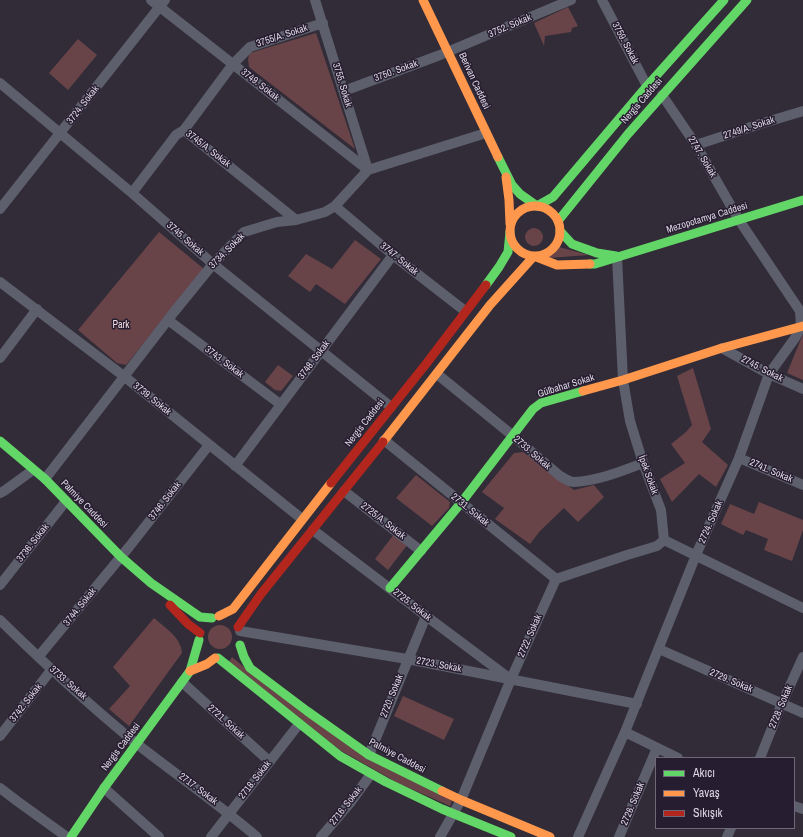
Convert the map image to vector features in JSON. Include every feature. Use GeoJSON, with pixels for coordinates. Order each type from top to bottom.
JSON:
{"type":"FeatureCollection","features":[{"type":"Feature","properties":{"kind":"main road","name":"Berivan Caddesi"},"geometry":{"type":"LineString","coordinates":[[423,0],[504,170]]}},
{"type":"Feature","properties":{"kind":"main road","name":"Nergis Caddesi"},"geometry":{"type":"LineString","coordinates":[[537,206],[553,197],[647,86],[724,0]]}},
{"type":"Feature","properties":{"kind":"main road","name":"Nergis Caddesi"},"geometry":{"type":"LineString","coordinates":[[558,221],[628,134],[747,0]]}},
{"type":"Feature","properties":{"kind":"main road"},"geometry":{"type":"LineString","coordinates":[[504,170],[516,190],[537,206]]}},
{"type":"Feature","properties":{"kind":"main road"},"geometry":{"type":"LineString","coordinates":[[504,170],[508,190],[510,228],[512,241],[516,248],[523,254],[534,256],[546,254],[553,249],[557,243],[560,231],[558,221],[552,213],[545,208],[537,206],[520,210],[514,216],[510,228]]}},
{"type":"Feature","properties":{"kind":"main road","name":"Mezopotamya Caddesi"},"geometry":{"type":"LineString","coordinates":[[534,256],[557,265],[595,264],[803,200]]}},
{"type":"Feature","properties":{"kind":"main road","name":"Nergis Caddesi"},"geometry":{"type":"LineString","coordinates":[[216,617],[233,609],[302,518],[426,364],[499,267],[508,252],[510,228]]}},
{"type":"Feature","properties":{"kind":"main road","name":"Mezopotamya Caddesi"},"geometry":{"type":"LineString","coordinates":[[560,231],[572,244],[597,253],[617,257]]}},
{"type":"Feature","properties":{"kind":"main road"},"geometry":{"type":"LineString","coordinates":[[239,629],[261,594],[437,374],[490,305],[534,256]]}},
{"type":"Feature","properties":{"kind":"main road","name":"Gülbahar Sokak"},"geometry":{"type":"LineString","coordinates":[[390,588],[461,503],[533,409],[541,403],[623,380],[722,348],[802,326]]}},
{"type":"Feature","properties":{"kind":"main road","name":"Palmiye Caddesi"},"geometry":{"type":"LineString","coordinates":[[0,441],[45,479],[121,557],[151,583],[200,617],[216,617]]}},
{"type":"Feature","properties":{"kind":"main road","name":"Palmiye Caddesi"},"geometry":{"type":"LineString","coordinates":[[151,583],[200,636]]}},
{"type":"Feature","properties":{"kind":"main road"},"geometry":{"type":"LineString","coordinates":[[216,617],[226,617],[232,620],[239,629],[242,638],[237,651],[232,656],[216,658],[207,664],[190,671],[202,627],[216,617]]}},
{"type":"Feature","properties":{"kind":"main road"},"geometry":{"type":"LineString","coordinates":[[200,636],[201,646],[205,652],[216,658],[340,756],[386,782],[454,814],[511,837]]}},
{"type":"Feature","properties":{"kind":"main road","name":"Palmiye Caddesi"},"geometry":{"type":"LineString","coordinates":[[240,645],[250,668],[307,711],[369,754],[461,800],[550,837]]}},
{"type":"Feature","properties":{"kind":"main road","name":"Nergis Caddesi"},"geometry":{"type":"LineString","coordinates":[[71,837],[104,788],[190,671]]}},
{"type":"Feature","properties":{"kind":"street","name":"3749. Sokak"},"geometry":{"type":"LineString","coordinates":[[151,0],[162,3],[234,64],[368,170]]}},
{"type":"Feature","properties":{"kind":"street","name":"3755. Sokak"},"geometry":{"type":"LineString","coordinates":[[316,0],[368,170]]}},
{"type":"Feature","properties":{"kind":"street","name":"3752. Sokak"},"geometry":{"type":"LineString","coordinates":[[448,51],[571,0]]}},
{"type":"Feature","properties":{"kind":"street","name":"3759. Sokak"},"geometry":{"type":"LineString","coordinates":[[602,0],[647,86]]}},
{"type":"Feature","properties":{"kind":"street","name":"3724. Sokak"},"geometry":{"type":"LineString","coordinates":[[0,209],[4,197],[60,134],[162,3]]}},
{"type":"Feature","properties":{"kind":"street","name":"3755/A. Sokak"},"geometry":{"type":"LineString","coordinates":[[184,130],[234,64],[250,47],[323,23]]}},
{"type":"Feature","properties":{"kind":"street","name":"3750. Sokak"},"geometry":{"type":"LineString","coordinates":[[344,90],[448,51]]}},
{"type":"Feature","properties":{"kind":"street","name":"3745. Sokak"},"geometry":{"type":"LineString","coordinates":[[0,83],[132,193],[213,264],[391,406]]}},
{"type":"Feature","properties":{"kind":"street","name":"2747. Sokak"},"geometry":{"type":"LineString","coordinates":[[662,95],[696,146],[739,220]]}},
{"type":"Feature","properties":{"kind":"street","name":"2749/A. Sokak"},"geometry":{"type":"LineString","coordinates":[[696,146],[803,111]]}},
{"type":"Feature","properties":{"kind":"street","name":"3745/A. Sokak"},"geometry":{"type":"LineString","coordinates":[[132,193],[176,135],[184,130],[296,220]]}},
{"type":"Feature","properties":{"kind":"street"},"geometry":{"type":"LineString","coordinates":[[368,170],[486,133]]}},
{"type":"Feature","properties":{"kind":"street","name":"3734. Sokak"},"geometry":{"type":"LineString","coordinates":[[45,479],[213,264],[244,232],[277,222],[296,220],[325,212],[335,206],[368,170]]}},
{"type":"Feature","properties":{"kind":"street","name":"3747. Sokak"},"geometry":{"type":"LineString","coordinates":[[335,206],[393,255],[465,311]]}},
{"type":"Feature","properties":{"kind":"street"},"geometry":{"type":"LineString","coordinates":[[739,220],[800,311],[802,326]]}},
{"type":"Feature","properties":{"kind":"street","name":"3748. Sokak"},"geometry":{"type":"LineString","coordinates":[[236,466],[280,404],[393,255]]}},
{"type":"Feature","properties":{"kind":"street","name":"İpek Sokak"},"geometry":{"type":"LineString","coordinates":[[617,257],[623,380],[630,421],[643,463],[661,510],[664,540]]}},
{"type":"Feature","properties":{"kind":"street","name":"3739. Sokak"},"geometry":{"type":"LineString","coordinates":[[0,282],[125,377],[302,518]]}},
{"type":"Feature","properties":{"kind":"street"},"geometry":{"type":"LineString","coordinates":[[0,358],[37,310]]}},
{"type":"Feature","properties":{"kind":"street","name":"3743. Sokak"},"geometry":{"type":"LineString","coordinates":[[168,320],[280,404]]}},
{"type":"Feature","properties":{"kind":"street","name":"2724. Sokak"},"geometry":{"type":"LineString","coordinates":[[578,837],[637,704],[696,555],[739,458],[769,374],[802,326]]}},
{"type":"Feature","properties":{"kind":"street","name":"2745. Sokak"},"geometry":{"type":"LineString","coordinates":[[722,348],[769,374],[803,388]]}},
{"type":"Feature","properties":{"kind":"street","name":"2733. Sokak"},"geometry":{"type":"LineString","coordinates":[[437,374],[560,476],[573,482],[606,476],[643,463]]}},
{"type":"Feature","properties":{"kind":"street","name":"2731. Sokak"},"geometry":{"type":"LineString","coordinates":[[384,440],[556,579]]}},
{"type":"Feature","properties":{"kind":"street","name":"3746. Sokak"},"geometry":{"type":"LineString","coordinates":[[121,557],[209,445]]}},
{"type":"Feature","properties":{"kind":"street","name":"2741. Sokak"},"geometry":{"type":"LineString","coordinates":[[739,458],[803,485]]}},
{"type":"Feature","properties":{"kind":"street"},"geometry":{"type":"LineString","coordinates":[[0,492],[4,491],[33,470]]}},
{"type":"Feature","properties":{"kind":"street","name":"2725/A. Sokak"},"geometry":{"type":"LineString","coordinates":[[344,491],[421,551]]}},
{"type":"Feature","properties":{"kind":"street","name":"3736. Sokak"},"geometry":{"type":"LineString","coordinates":[[0,585],[66,501]]}},
{"type":"Feature","properties":{"kind":"street","name":"2725. Sokak"},"geometry":{"type":"LineString","coordinates":[[313,530],[511,679]]}},
{"type":"Feature","properties":{"kind":"street"},"geometry":{"type":"LineString","coordinates":[[556,579],[626,554],[657,546],[664,540],[803,608]]}},
{"type":"Feature","properties":{"kind":"street","name":"3744. Sokak"},"geometry":{"type":"LineString","coordinates":[[39,656],[121,557]]}},
{"type":"Feature","properties":{"kind":"street","name":"2722. Sokak"},"geometry":{"type":"LineString","coordinates":[[440,837],[461,800],[511,679],[556,579]]}},
{"type":"Feature","properties":{"kind":"street","name":"2720. Sokak"},"geometry":{"type":"LineString","coordinates":[[369,754],[426,616]]}},
{"type":"Feature","properties":{"kind":"street","name":"3733. Sokak"},"geometry":{"type":"LineString","coordinates":[[0,621],[137,744]]}},
{"type":"Feature","properties":{"kind":"street","name":"2723. Sokak"},"geometry":{"type":"LineString","coordinates":[[239,629],[407,659],[637,704]]}},
{"type":"Feature","properties":{"kind":"street","name":"2729. Sokak"},"geometry":{"type":"LineString","coordinates":[[659,650],[803,713]]}},
{"type":"Feature","properties":{"kind":"street","name":"2728. Sokak"},"geometry":{"type":"LineString","coordinates":[[760,757],[782,703],[803,657]]}},
{"type":"Feature","properties":{"kind":"street","name":"3742. Sokak"},"geometry":{"type":"LineString","coordinates":[[0,736],[52,669]]}},
{"type":"Feature","properties":{"kind":"street","name":"2721. Sokak"},"geometry":{"type":"LineString","coordinates":[[182,682],[270,762]]}},
{"type":"Feature","properties":{"kind":"street","name":"2718. Sokak"},"geometry":{"type":"LineString","coordinates":[[211,837],[299,724]]}},
{"type":"Feature","properties":{"kind":"street"},"geometry":{"type":"LineString","coordinates":[[625,732],[676,757]]}},
{"type":"Feature","properties":{"kind":"street","name":"2717. Sokak"},"geometry":{"type":"LineString","coordinates":[[137,744],[229,813],[257,837]]}},
{"type":"Feature","properties":{"kind":"street","name":"2726. Sokak"},"geometry":{"type":"LineString","coordinates":[[619,837],[657,748]]}},
{"type":"Feature","properties":{"kind":"street","name":"2716. Sokak"},"geometry":{"type":"LineString","coordinates":[[322,837],[350,803],[371,774]]}},
{"type":"Feature","properties":{"kind":"street"},"geometry":{"type":"LineString","coordinates":[[104,788],[159,837]]}},
{"type":"Feature","properties":{"kind":"street"},"geometry":{"type":"LineString","coordinates":[[1,790],[67,837]]}},
{"type":"Feature","properties":{"kind":"green space"},"geometry":{"type":"Polygon","coordinates":[[[568,7],[578,26],[572,28],[571,32],[545,36],[544,46],[534,23],[568,7]]]}},
{"type":"Feature","properties":{"kind":"green space"},"geometry":{"type":"Polygon","coordinates":[[[316,33],[355,149],[249,67],[248,59],[250,53],[316,33]]]}},
{"type":"Feature","properties":{"kind":"green space"},"geometry":{"type":"Polygon","coordinates":[[[78,39],[97,55],[68,90],[49,73],[78,39]]]}},
{"type":"Feature","properties":{"kind":"green space"},"geometry":{"type":"Polygon","coordinates":[[[534,228],[540,231],[543,237],[540,243],[534,246],[528,243],[525,237],[528,231],[534,228]]]}},
{"type":"Feature","properties":{"kind":"green space","name":"Park"},"geometry":{"type":"Polygon","coordinates":[[[159,232],[204,269],[126,365],[117,363],[78,330],[159,232]]]}},
{"type":"Feature","properties":{"kind":"green space"},"geometry":{"type":"Polygon","coordinates":[[[355,240],[381,259],[345,304],[316,284],[310,292],[288,276],[306,254],[332,269],[355,240]]]}},
{"type":"Feature","properties":{"kind":"green space"},"geometry":{"type":"Polygon","coordinates":[[[555,246],[589,255],[548,258],[555,246]]]}},
{"type":"Feature","properties":{"kind":"green space"},"geometry":{"type":"Polygon","coordinates":[[[803,334],[803,380],[787,373],[803,334]]]}},
{"type":"Feature","properties":{"kind":"green space"},"geometry":{"type":"Polygon","coordinates":[[[278,365],[293,376],[281,391],[275,390],[265,382],[278,365]]]}},
{"type":"Feature","properties":{"kind":"green space"},"geometry":{"type":"Polygon","coordinates":[[[693,368],[711,429],[702,442],[728,465],[716,487],[699,474],[672,502],[660,479],[685,463],[671,444],[692,425],[677,376],[693,368]]]}},
{"type":"Feature","properties":{"kind":"green space"},"geometry":{"type":"Polygon","coordinates":[[[523,452],[574,490],[594,485],[604,497],[578,522],[564,508],[540,531],[530,544],[495,519],[504,508],[482,492],[514,453],[523,452]]]}},
{"type":"Feature","properties":{"kind":"green space"},"geometry":{"type":"Polygon","coordinates":[[[416,475],[450,502],[449,508],[432,526],[396,498],[416,475]]]}},
{"type":"Feature","properties":{"kind":"green space"},"geometry":{"type":"Polygon","coordinates":[[[759,502],[803,520],[803,530],[792,561],[764,550],[768,539],[746,530],[743,535],[721,524],[730,504],[754,514],[759,502]]]}},
{"type":"Feature","properties":{"kind":"green space"},"geometry":{"type":"Polygon","coordinates":[[[395,533],[408,544],[388,570],[375,559],[395,533]]]}},
{"type":"Feature","properties":{"kind":"green space"},"geometry":{"type":"Polygon","coordinates":[[[154,618],[176,638],[181,647],[182,653],[129,726],[109,709],[130,686],[113,667],[154,618]]]}},
{"type":"Feature","properties":{"kind":"green space"},"geometry":{"type":"Polygon","coordinates":[[[220,625],[229,628],[232,637],[229,646],[220,649],[211,646],[208,637],[211,628],[220,625]]]}},
{"type":"Feature","properties":{"kind":"green space"},"geometry":{"type":"Polygon","coordinates":[[[232,657],[268,687],[452,801],[450,806],[398,783],[340,750],[229,662],[232,657]]]}},
{"type":"Feature","properties":{"kind":"green space"},"geometry":{"type":"Polygon","coordinates":[[[403,696],[454,719],[444,740],[394,716],[403,696]]]}},
{"type":"Feature","properties":{"kind":"traffic: fast"},"geometry":{"type":"LineString","coordinates":[[498,157],[512,185],[520,194],[537,206],[553,197],[647,86],[724,0]]}},
{"type":"Feature","properties":{"kind":"traffic: fast"},"geometry":{"type":"LineString","coordinates":[[558,221],[628,134],[747,0]]}},
{"type":"Feature","properties":{"kind":"traffic: fast"},"geometry":{"type":"LineString","coordinates":[[590,264],[595,264],[803,200]]}},
{"type":"Feature","properties":{"kind":"traffic: fast"},"geometry":{"type":"LineString","coordinates":[[560,231],[572,244],[597,253],[616,256]]}},
{"type":"Feature","properties":{"kind":"traffic: fast"},"geometry":{"type":"LineString","coordinates":[[486,285],[508,252],[510,232]]}},
{"type":"Feature","properties":{"kind":"traffic: fast"},"geometry":{"type":"LineString","coordinates":[[390,588],[461,503],[533,409],[541,403],[583,391]]}},
{"type":"Feature","properties":{"kind":"traffic: fast"},"geometry":{"type":"LineString","coordinates":[[0,441],[45,479],[121,557],[151,583],[200,617],[212,618]]}},
{"type":"Feature","properties":{"kind":"traffic: fast"},"geometry":{"type":"LineString","coordinates":[[71,837],[104,788],[190,671],[199,640]]}},
{"type":"Feature","properties":{"kind":"traffic: fast"},"geometry":{"type":"LineString","coordinates":[[240,645],[250,668],[307,711],[369,755],[442,791]]}},
{"type":"Feature","properties":{"kind":"traffic: fast"},"geometry":{"type":"LineString","coordinates":[[218,658],[340,756],[386,782],[442,809],[511,837]]}},
{"type":"Feature","properties":{"kind":"traffic: slow"},"geometry":{"type":"LineString","coordinates":[[423,0],[498,157]]}},
{"type":"Feature","properties":{"kind":"traffic: slow"},"geometry":{"type":"LineString","coordinates":[[506,177],[510,224]]}},
{"type":"Feature","properties":{"kind":"traffic: slow"},"geometry":{"type":"LineString","coordinates":[[530,206],[540,206],[553,213],[560,226],[560,231],[560,236],[553,249],[540,256],[530,256],[521,252],[514,245],[510,236],[510,226],[514,217],[521,210],[530,206]]}},
{"type":"Feature","properties":{"kind":"traffic: slow"},"geometry":{"type":"LineString","coordinates":[[383,442],[490,305],[534,256],[557,265],[590,264]]}},
{"type":"Feature","properties":{"kind":"traffic: slow"},"geometry":{"type":"LineString","coordinates":[[583,391],[623,380],[722,348],[803,326]]}},
{"type":"Feature","properties":{"kind":"traffic: slow"},"geometry":{"type":"LineString","coordinates":[[219,616],[233,609],[331,483]]}},
{"type":"Feature","properties":{"kind":"traffic: slow"},"geometry":{"type":"LineString","coordinates":[[190,671],[207,664],[215,658]]}},
{"type":"Feature","properties":{"kind":"traffic: slow"},"geometry":{"type":"LineString","coordinates":[[442,791],[550,837]]}},
{"type":"Feature","properties":{"kind":"traffic: jam"},"geometry":{"type":"LineString","coordinates":[[331,483],[426,364],[486,285]]}},
{"type":"Feature","properties":{"kind":"traffic: jam"},"geometry":{"type":"LineString","coordinates":[[238,627],[261,594],[383,442]]}},
{"type":"Feature","properties":{"kind":"traffic: jam"},"geometry":{"type":"LineString","coordinates":[[170,605],[188,624],[200,633]]}}]}
